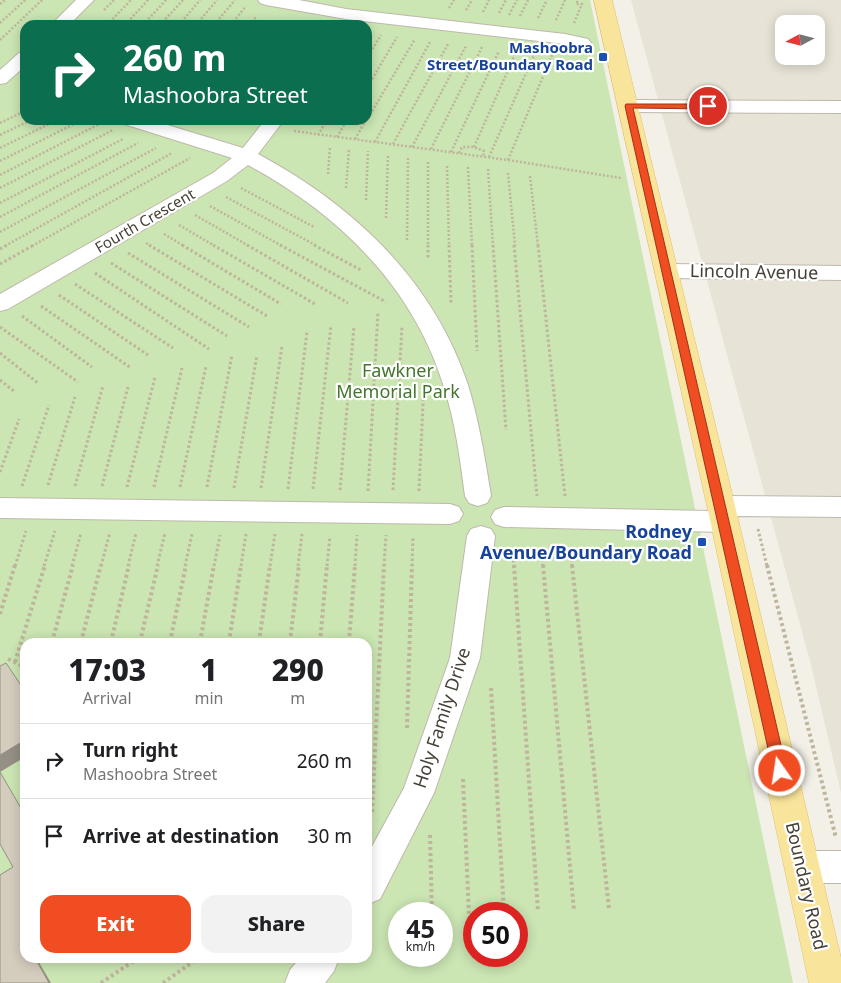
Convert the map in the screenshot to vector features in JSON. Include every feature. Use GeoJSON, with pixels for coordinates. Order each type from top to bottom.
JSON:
{"type":"FeatureCollection","features":[{"type":"Feature","properties":{"kind":"main road","name":"Boundary Road"},"geometry":{"type":"LineString","coordinates":[[604,0],[828,983]]}},
{"type":"Feature","properties":{"kind":"street"},"geometry":{"type":"LineString","coordinates":[[64,20],[86,0]]}},
{"type":"Feature","properties":{"kind":"street"},"geometry":{"type":"LineString","coordinates":[[266,0],[309,6],[342,20],[356,0]]}},
{"type":"Feature","properties":{"kind":"street"},"geometry":{"type":"LineString","coordinates":[[372,21],[432,24],[570,40]]}},
{"type":"Feature","properties":{"kind":"street"},"geometry":{"type":"LineString","coordinates":[[1,77],[20,61]]}},
{"type":"Feature","properties":{"kind":"street"},"geometry":{"type":"LineString","coordinates":[[1,77],[20,83]]}},
{"type":"Feature","properties":{"kind":"street"},"geometry":{"type":"LineString","coordinates":[[628,106],[841,107]]}},
{"type":"Feature","properties":{"kind":"street","name":"Fourth Crescent"},"geometry":{"type":"LineString","coordinates":[[1,304],[149,218],[247,156],[272,125]]}},
{"type":"Feature","properties":{"kind":"street"},"geometry":{"type":"LineString","coordinates":[[139,127],[247,156]]}},
{"type":"Feature","properties":{"kind":"street","name":"Lincoln Avenue"},"geometry":{"type":"LineString","coordinates":[[666,271],[841,273]]}},
{"type":"Feature","properties":{"kind":"street"},"geometry":{"type":"LineString","coordinates":[[478,496],[493,500],[499,505],[504,517],[500,528],[488,535],[473,536],[458,531],[453,526],[450,514],[456,502],[478,496]]}},
{"type":"Feature","properties":{"kind":"street"},"geometry":{"type":"LineString","coordinates":[[504,517],[722,514],[841,507]]}},
{"type":"Feature","properties":{"kind":"street"},"geometry":{"type":"LineString","coordinates":[[157,517],[348,521],[450,514]]}},
{"type":"Feature","properties":{"kind":"street","name":"Holy Family Drive"},"geometry":{"type":"LineString","coordinates":[[372,879],[418,793],[465,658],[481,536]]}},
{"type":"Feature","properties":{"kind":"street"},"geometry":{"type":"LineString","coordinates":[[802,867],[841,867]]}},
{"type":"Feature","properties":{"kind":"street"},"geometry":{"type":"LineString","coordinates":[[303,983],[317,963]]}},
{"type":"Feature","properties":{"kind":"lane"},"geometry":{"type":"LineString","coordinates":[[247,156],[286,176],[338,214],[378,251],[398,273],[422,309],[442,350],[455,383],[470,442],[478,496]]}},
{"type":"Feature","properties":{"kind":"path"},"geometry":{"type":"LineString","coordinates":[[0,4],[5,0]]}},
{"type":"Feature","properties":{"kind":"path"},"geometry":{"type":"LineString","coordinates":[[0,23],[25,0]]}},
{"type":"Feature","properties":{"kind":"path"},"geometry":{"type":"LineString","coordinates":[[21,20],[42,0]]}},
{"type":"Feature","properties":{"kind":"path"},"geometry":{"type":"LineString","coordinates":[[112,20],[131,0]]}},
{"type":"Feature","properties":{"kind":"path"},"geometry":{"type":"LineString","coordinates":[[130,20],[148,0]]}},
{"type":"Feature","properties":{"kind":"path"},"geometry":{"type":"LineString","coordinates":[[148,20],[166,0]]}},
{"type":"Feature","properties":{"kind":"path"},"geometry":{"type":"LineString","coordinates":[[165,20],[183,0]]}},
{"type":"Feature","properties":{"kind":"path"},"geometry":{"type":"LineString","coordinates":[[182,20],[200,0]]}},
{"type":"Feature","properties":{"kind":"path"},"geometry":{"type":"LineString","coordinates":[[200,20],[217,0]]}},
{"type":"Feature","properties":{"kind":"path"},"geometry":{"type":"LineString","coordinates":[[218,20],[235,0]]}},
{"type":"Feature","properties":{"kind":"path"},"geometry":{"type":"LineString","coordinates":[[236,20],[252,0]]}},
{"type":"Feature","properties":{"kind":"path"},"geometry":{"type":"LineString","coordinates":[[372,112],[432,24],[454,0]]}},
{"type":"Feature","properties":{"kind":"path"},"geometry":{"type":"LineString","coordinates":[[393,144],[472,0]]}},
{"type":"Feature","properties":{"kind":"path"},"geometry":{"type":"LineString","coordinates":[[432,149],[506,0]]}},
{"type":"Feature","properties":{"kind":"path"},"geometry":{"type":"LineString","coordinates":[[508,160],[570,40],[582,4],[576,4],[578,0]]}},
{"type":"Feature","properties":{"kind":"path"},"geometry":{"type":"LineString","coordinates":[[0,40],[20,21]]}},
{"type":"Feature","properties":{"kind":"path"},"geometry":{"type":"LineString","coordinates":[[372,79],[406,22]]}},
{"type":"Feature","properties":{"kind":"path"},"geometry":{"type":"LineString","coordinates":[[375,142],[432,24]]}},
{"type":"Feature","properties":{"kind":"path"},"geometry":{"type":"LineString","coordinates":[[474,147],[516,33]]}},
{"type":"Feature","properties":{"kind":"path"},"geometry":{"type":"LineString","coordinates":[[451,152],[516,33]]}},
{"type":"Feature","properties":{"kind":"path"},"geometry":{"type":"LineString","coordinates":[[489,158],[542,36]]}},
{"type":"Feature","properties":{"kind":"path"},"geometry":{"type":"LineString","coordinates":[[412,147],[466,44],[449,42]]}},
{"type":"Feature","properties":{"kind":"path"},"geometry":{"type":"LineString","coordinates":[[0,123],[20,113]]}},
{"type":"Feature","properties":{"kind":"path"},"geometry":{"type":"LineString","coordinates":[[0,135],[21,125]]}},
{"type":"Feature","properties":{"kind":"path"},"geometry":{"type":"LineString","coordinates":[[0,148],[46,125]]}},
{"type":"Feature","properties":{"kind":"path"},"geometry":{"type":"LineString","coordinates":[[0,161],[72,125]]}},
{"type":"Feature","properties":{"kind":"path"},"geometry":{"type":"LineString","coordinates":[[0,174],[97,125]]}},
{"type":"Feature","properties":{"kind":"path"},"geometry":{"type":"LineString","coordinates":[[278,125],[337,137],[483,156],[613,175],[627,181],[646,182]]}},
{"type":"Feature","properties":{"kind":"path"},"geometry":{"type":"LineString","coordinates":[[318,134],[324,125]]}},
{"type":"Feature","properties":{"kind":"path"},"geometry":{"type":"LineString","coordinates":[[337,137],[344,125]]}},
{"type":"Feature","properties":{"kind":"path"},"geometry":{"type":"LineString","coordinates":[[355,139],[363,125]]}},
{"type":"Feature","properties":{"kind":"path"},"geometry":{"type":"LineString","coordinates":[[0,188],[139,127]]}},
{"type":"Feature","properties":{"kind":"path"},"geometry":{"type":"LineString","coordinates":[[0,203],[139,127]]}},
{"type":"Feature","properties":{"kind":"path"},"geometry":{"type":"LineString","coordinates":[[0,217],[139,127]]}},
{"type":"Feature","properties":{"kind":"path"},"geometry":{"type":"LineString","coordinates":[[0,232],[161,145]]}},
{"type":"Feature","properties":{"kind":"path"},"geometry":{"type":"LineString","coordinates":[[328,174],[330,147]]}},
{"type":"Feature","properties":{"kind":"path"},"geometry":{"type":"LineString","coordinates":[[459,153],[462,147],[474,147],[484,151],[483,156]]}},
{"type":"Feature","properties":{"kind":"path"},"geometry":{"type":"LineString","coordinates":[[346,188],[349,149]]}},
{"type":"Feature","properties":{"kind":"path"},"geometry":{"type":"LineString","coordinates":[[0,249],[176,151]]}},
{"type":"Feature","properties":{"kind":"path"},"geometry":{"type":"LineString","coordinates":[[366,200],[368,151]]}},
{"type":"Feature","properties":{"kind":"path"},"geometry":{"type":"LineString","coordinates":[[386,218],[388,155]]}},
{"type":"Feature","properties":{"kind":"path"},"geometry":{"type":"LineString","coordinates":[[0,264],[190,158]]}},
{"type":"Feature","properties":{"kind":"path"},"geometry":{"type":"LineString","coordinates":[[407,240],[408,158]]}},
{"type":"Feature","properties":{"kind":"path"},"geometry":{"type":"LineString","coordinates":[[428,162],[428,258]]}},
{"type":"Feature","properties":{"kind":"path"},"geometry":{"type":"LineString","coordinates":[[447,166],[451,303]]}},
{"type":"Feature","properties":{"kind":"path"},"geometry":{"type":"LineString","coordinates":[[468,167],[476,351]]}},
{"type":"Feature","properties":{"kind":"path"},"geometry":{"type":"LineString","coordinates":[[488,169],[506,430]]}},
{"type":"Feature","properties":{"kind":"path"},"geometry":{"type":"LineString","coordinates":[[508,173],[537,498]]}},
{"type":"Feature","properties":{"kind":"path"},"geometry":{"type":"LineString","coordinates":[[530,176],[565,496]]}},
{"type":"Feature","properties":{"kind":"path"},"geometry":{"type":"LineString","coordinates":[[149,218],[321,231]]}},
{"type":"Feature","properties":{"kind":"path"},"geometry":{"type":"LineString","coordinates":[[149,218],[368,274]]}},
{"type":"Feature","properties":{"kind":"path"},"geometry":{"type":"LineString","coordinates":[[149,218],[348,303]]}},
{"type":"Feature","properties":{"kind":"path"},"geometry":{"type":"LineString","coordinates":[[149,218],[315,304]]}},
{"type":"Feature","properties":{"kind":"path"},"geometry":{"type":"LineString","coordinates":[[149,218],[357,288],[392,304]]}},
{"type":"Feature","properties":{"kind":"path"},"geometry":{"type":"LineString","coordinates":[[149,218],[282,304]]}},
{"type":"Feature","properties":{"kind":"path"},"geometry":{"type":"LineString","coordinates":[[149,218],[267,316]]}},
{"type":"Feature","properties":{"kind":"path"},"geometry":{"type":"LineString","coordinates":[[149,218],[249,327]]}},
{"type":"Feature","properties":{"kind":"path"},"geometry":{"type":"LineString","coordinates":[[149,218],[227,336]]}},
{"type":"Feature","properties":{"kind":"path"},"geometry":{"type":"LineString","coordinates":[[149,218],[209,349]]}},
{"type":"Feature","properties":{"kind":"path"},"geometry":{"type":"LineString","coordinates":[[48,277],[173,348]]}},
{"type":"Feature","properties":{"kind":"path"},"geometry":{"type":"LineString","coordinates":[[48,277],[148,355]]}},
{"type":"Feature","properties":{"kind":"path"},"geometry":{"type":"LineString","coordinates":[[21,292],[131,368]]}},
{"type":"Feature","properties":{"kind":"path"},"geometry":{"type":"LineString","coordinates":[[1,304],[92,367]]}},
{"type":"Feature","properties":{"kind":"path"},"geometry":{"type":"LineString","coordinates":[[321,638],[348,521],[378,312]]}},
{"type":"Feature","properties":{"kind":"path"},"geometry":{"type":"LineString","coordinates":[[39,638],[157,517],[331,325]]}},
{"type":"Feature","properties":{"kind":"path"},"geometry":{"type":"LineString","coordinates":[[402,325],[402,517],[407,728]]}},
{"type":"Feature","properties":{"kind":"path"},"geometry":{"type":"LineString","coordinates":[[349,638],[348,521],[354,326]]}},
{"type":"Feature","properties":{"kind":"path"},"geometry":{"type":"LineString","coordinates":[[0,327],[78,382]]}},
{"type":"Feature","properties":{"kind":"path"},"geometry":{"type":"LineString","coordinates":[[55,638],[157,517],[307,331]]}},
{"type":"Feature","properties":{"kind":"path"},"geometry":{"type":"LineString","coordinates":[[0,614],[157,517],[282,346]]}},
{"type":"Feature","properties":{"kind":"path"},"geometry":{"type":"LineString","coordinates":[[0,353],[39,384]]}},
{"type":"Feature","properties":{"kind":"path"},"geometry":{"type":"LineString","coordinates":[[157,517],[232,355]]}},
{"type":"Feature","properties":{"kind":"path"},"geometry":{"type":"LineString","coordinates":[[83,638],[257,355]]}},
{"type":"Feature","properties":{"kind":"path"},"geometry":{"type":"LineString","coordinates":[[112,638],[157,517],[206,366]]}},
{"type":"Feature","properties":{"kind":"path"},"geometry":{"type":"LineString","coordinates":[[141,638],[157,517],[182,368]]}},
{"type":"Feature","properties":{"kind":"path"},"geometry":{"type":"LineString","coordinates":[[155,376],[157,517],[170,638]]}},
{"type":"Feature","properties":{"kind":"path"},"geometry":{"type":"LineString","coordinates":[[0,380],[15,392]]}},
{"type":"Feature","properties":{"kind":"path"},"geometry":{"type":"LineString","coordinates":[[372,812],[402,517],[424,382]]}},
{"type":"Feature","properties":{"kind":"path"},"geometry":{"type":"LineString","coordinates":[[103,386],[157,517],[199,638]]}},
{"type":"Feature","properties":{"kind":"path"},"geometry":{"type":"LineString","coordinates":[[128,387],[157,517],[257,638]]}},
{"type":"Feature","properties":{"kind":"path"},"geometry":{"type":"LineString","coordinates":[[75,397],[157,517],[227,638]]}},
{"type":"Feature","properties":{"kind":"path"},"geometry":{"type":"LineString","coordinates":[[49,405],[157,517],[286,638]]}},
{"type":"Feature","properties":{"kind":"path"},"geometry":{"type":"LineString","coordinates":[[0,472],[19,419]]}},
{"type":"Feature","properties":{"kind":"path"},"geometry":{"type":"LineString","coordinates":[[542,554],[574,910]]}},
{"type":"Feature","properties":{"kind":"path"},"geometry":{"type":"LineString","coordinates":[[571,554],[609,909]]}},
{"type":"Feature","properties":{"kind":"path"},"geometry":{"type":"LineString","coordinates":[[513,555],[538,911]]}},
{"type":"Feature","properties":{"kind":"path"},"geometry":{"type":"LineString","coordinates":[[15,662],[20,657]]}},
{"type":"Feature","properties":{"kind":"path"},"geometry":{"type":"LineString","coordinates":[[8,659],[20,664]]}},
{"type":"Feature","properties":{"kind":"path"},"geometry":{"type":"LineString","coordinates":[[491,688],[503,902]]}},
{"type":"Feature","properties":{"kind":"path"},"geometry":{"type":"LineString","coordinates":[[463,779],[468,902]]}},
{"type":"Feature","properties":{"kind":"path"},"geometry":{"type":"LineString","coordinates":[[430,835],[432,902]]}},
{"type":"Feature","properties":{"kind":"path"},"geometry":{"type":"LineString","coordinates":[[101,983],[131,963]]}},
{"type":"Feature","properties":{"kind":"path"},"geometry":{"type":"LineString","coordinates":[[163,983],[191,963]]}},
{"type":"Feature","properties":{"kind":"shaded area"},"geometry":{"type":"Polygon","coordinates":[[[631,0],[841,0],[841,793],[811,665],[631,0]]]}},
{"type":"Feature","properties":{"kind":"green space","name":"Fawkner Memorial Park"},"geometry":{"type":"Polygon","coordinates":[[[0,0],[590,0],[793,983],[0,983],[0,0]]]}},
{"type":"Feature","properties":{"kind":"building"},"geometry":{"type":"Polygon","coordinates":[[[6,663],[20,684],[20,743],[0,755],[0,666],[6,663]]]}},
{"type":"Feature","properties":{"kind":"building"},"geometry":{"type":"Polygon","coordinates":[[[0,772],[20,806],[20,963],[38,963],[49,983],[0,983],[0,875],[13,867],[0,844],[0,772]]]}},
{"type":"Feature","properties":{"kind":"place","name":"Mashoobra Street/Boundary Road"},"geometry":{"type":"Point","coordinates":[603,57]}},
{"type":"Feature","properties":{"kind":"place","name":"Rodney Avenue/Boundary Road"},"geometry":{"type":"Point","coordinates":[702,542]}},
{"type":"Feature","properties":{"kind":"route"},"geometry":{"type":"LineString","coordinates":[[708,106],[628,106],[717,488],[780,771]]}}]}
